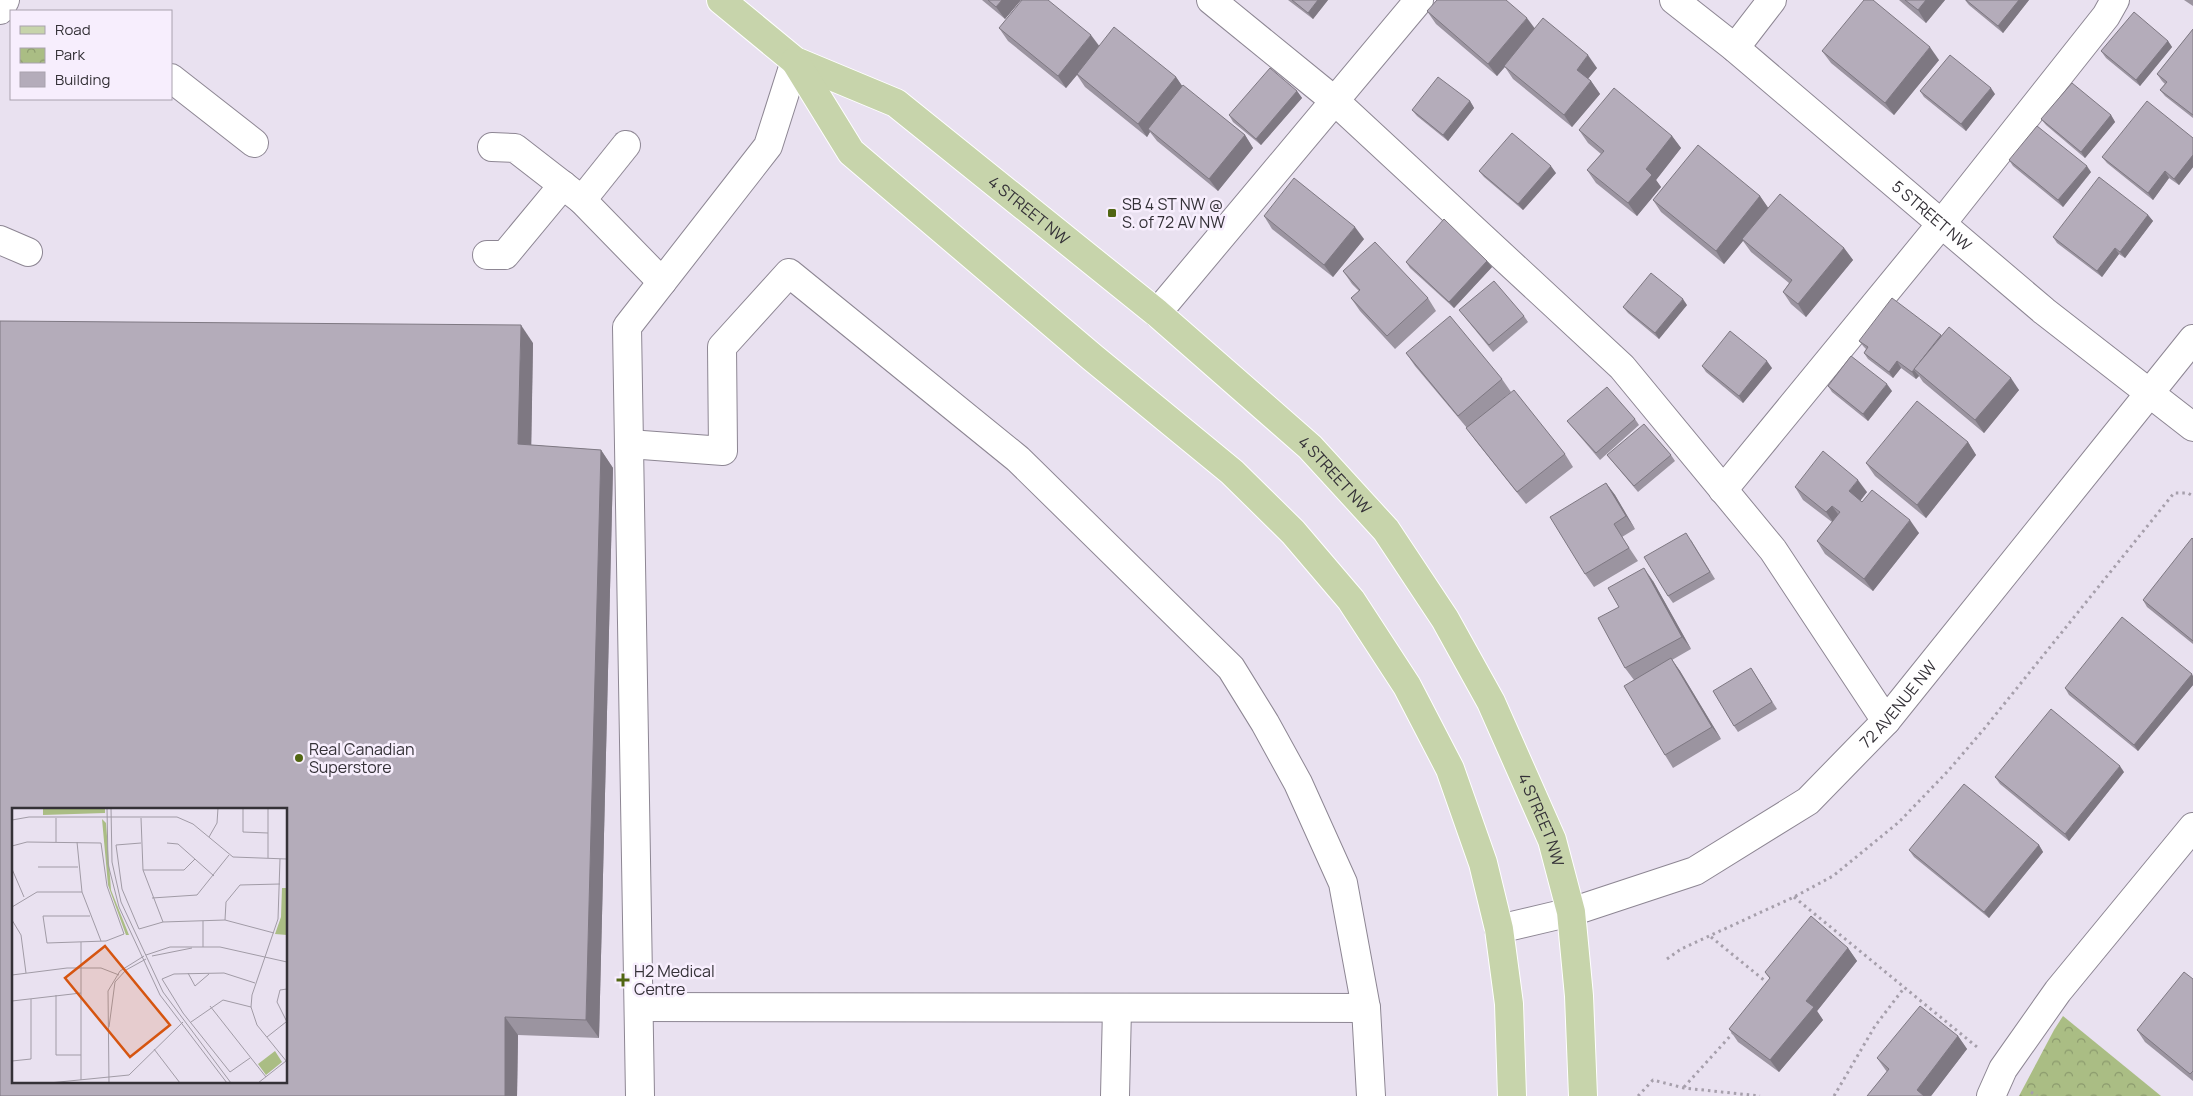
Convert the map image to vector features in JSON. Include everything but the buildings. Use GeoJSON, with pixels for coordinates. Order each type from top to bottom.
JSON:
{"type":"FeatureCollection","features":[{"type":"Feature","properties":{"kind":"main road","name":"4 STREET NW"},"geometry":{"type":"LineString","coordinates":[[721,0],[795,60],[896,103],[1157,313],[1310,447],[1386,530],[1445,619],[1491,702],[1552,840],[1571,912],[1579,996],[1583,1096]]}},
{"type":"Feature","properties":{"kind":"main road","name":"4 STREET NW"},"geometry":{"type":"LineString","coordinates":[[795,60],[851,152],[1092,358],[1232,472],[1293,532],[1351,600],[1407,686],[1450,769],[1483,863],[1499,929],[1509,1004],[1512,1096]]}},
{"type":"Feature","properties":{"kind":"street"},"geometry":{"type":"LineString","coordinates":[[0,10],[5,0]]}},
{"type":"Feature","properties":{"kind":"street"},"geometry":{"type":"LineString","coordinates":[[1211,0],[1334,101],[1622,367],[1773,550],[1886,721]]}},
{"type":"Feature","properties":{"kind":"street"},"geometry":{"type":"LineString","coordinates":[[1157,313],[1419,0]]}},
{"type":"Feature","properties":{"kind":"street","name":"5 STREET NW"},"geometry":{"type":"LineString","coordinates":[[1674,0],[1735,48],[2044,311],[2193,427]]}},
{"type":"Feature","properties":{"kind":"street"},"geometry":{"type":"LineString","coordinates":[[1735,48],[1772,0]]}},
{"type":"Feature","properties":{"kind":"street"},"geometry":{"type":"LineString","coordinates":[[1723,490],[1942,223],[2106,16],[2115,0]]}},
{"type":"Feature","properties":{"kind":"street"},"geometry":{"type":"LineString","coordinates":[[640,1096],[627,326],[768,146],[795,60]]}},
{"type":"Feature","properties":{"kind":"street"},"geometry":{"type":"LineString","coordinates":[[172,79],[254,143]]}},
{"type":"Feature","properties":{"kind":"street"},"geometry":{"type":"LineString","coordinates":[[487,255],[505,255],[626,145]]}},
{"type":"Feature","properties":{"kind":"street"},"geometry":{"type":"LineString","coordinates":[[492,147],[515,148],[573,192],[662,282]]}},
{"type":"Feature","properties":{"kind":"street"},"geometry":{"type":"LineString","coordinates":[[0,240],[28,252]]}},
{"type":"Feature","properties":{"kind":"street"},"geometry":{"type":"LineString","coordinates":[[629,444],[723,451],[722,347],[789,273],[1018,459],[1231,668],[1265,723],[1298,783],[1343,883],[1366,1008],[1371,1096]]}},
{"type":"Feature","properties":{"kind":"street","name":"72 AVENUE NW"},"geometry":{"type":"LineString","coordinates":[[1499,929],[1571,912],[1695,871],[1808,801],[1886,721],[2193,339]]}},
{"type":"Feature","properties":{"kind":"street"},"geometry":{"type":"LineString","coordinates":[[1991,1096],[2004,1069],[2058,991],[2193,827]]}},
{"type":"Feature","properties":{"kind":"street"},"geometry":{"type":"LineString","coordinates":[[639,1008],[1366,1008]]}},
{"type":"Feature","properties":{"kind":"street"},"geometry":{"type":"LineString","coordinates":[[1115,1096],[1117,1008]]}},
{"type":"Feature","properties":{"kind":"path"},"geometry":{"type":"LineString","coordinates":[[1667,958],[1681,949],[1711,937],[1833,876],[1899,822],[1948,771],[1984,729],[2174,493],[2188,493],[2193,496]]}},
{"type":"Feature","properties":{"kind":"path"},"geometry":{"type":"LineString","coordinates":[[1794,897],[1984,1053]]}},
{"type":"Feature","properties":{"kind":"path"},"geometry":{"type":"LineString","coordinates":[[1711,937],[1770,986]]}},
{"type":"Feature","properties":{"kind":"path"},"geometry":{"type":"LineString","coordinates":[[1834,1096],[1871,1033],[1905,988]]}},
{"type":"Feature","properties":{"kind":"path"},"geometry":{"type":"LineString","coordinates":[[1684,1088],[1733,1033],[1742,1038]]}},
{"type":"Feature","properties":{"kind":"path"},"geometry":{"type":"LineString","coordinates":[[1638,1096],[1653,1080],[1684,1088],[1760,1096]]}},
{"type":"Feature","properties":{"kind":"path"},"geometry":{"type":"LineString","coordinates":[[1718,1091],[1721,1096]]}},
{"type":"Feature","properties":{"kind":"green space"},"geometry":{"type":"Polygon","coordinates":[[[2063,1016],[2161,1096],[2019,1096],[2063,1016]]]}},
{"type":"Feature","properties":{"kind":"place","name":"SB 4 ST NW @ S. of 72 AV NW"},"geometry":{"type":"Point","coordinates":[1112,213]}},
{"type":"Feature","properties":{"kind":"place","name":"Real Canadian Superstore"},"geometry":{"type":"Point","coordinates":[299,758]}},
{"type":"Feature","properties":{"kind":"place","name":"H2 Medical Centre"},"geometry":{"type":"Point","coordinates":[623,980]}}]}
